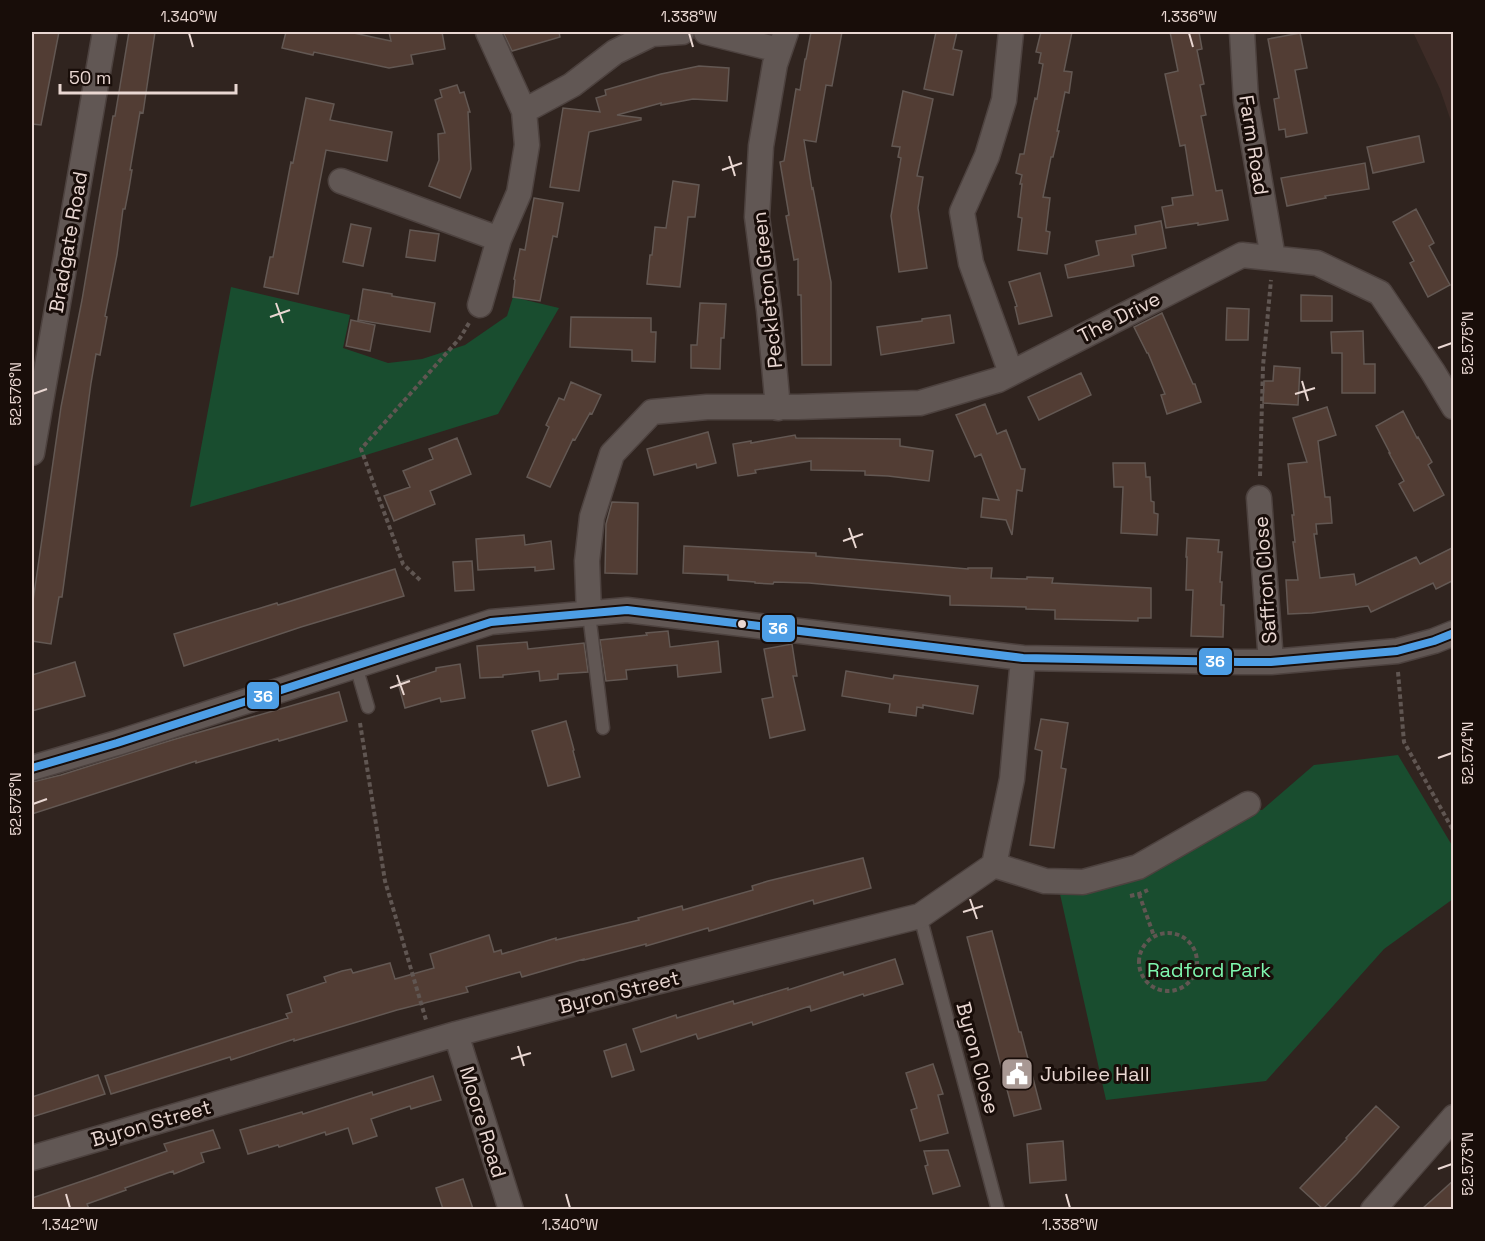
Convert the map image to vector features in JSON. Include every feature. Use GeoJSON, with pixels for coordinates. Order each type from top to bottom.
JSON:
{"type":"FeatureCollection","features":[{"type":"Feature","properties":{"kind":"street","name":"Bradgate Road"},"geometry":{"type":"LineString","coordinates":[[32,453],[105,32]]}},
{"type":"Feature","properties":{"kind":"street"},"geometry":{"type":"LineString","coordinates":[[480,304],[499,239],[519,193],[527,145],[524,111],[488,32]]}},
{"type":"Feature","properties":{"kind":"street"},"geometry":{"type":"LineString","coordinates":[[524,111],[572,85],[615,52],[652,34],[682,32]]}},
{"type":"Feature","properties":{"kind":"street"},"geometry":{"type":"LineString","coordinates":[[706,32],[783,41]]}},
{"type":"Feature","properties":{"kind":"street"},"geometry":{"type":"LineString","coordinates":[[1011,32],[1004,100],[987,156],[962,212],[971,263],[1011,373]]}},
{"type":"Feature","properties":{"kind":"street","name":"Farm Road"},"geometry":{"type":"LineString","coordinates":[[1242,32],[1246,101],[1273,258]]}},
{"type":"Feature","properties":{"kind":"street","name":"Peckleton Green"},"geometry":{"type":"LineString","coordinates":[[778,408],[757,217],[761,146],[775,64],[783,41]]}},
{"type":"Feature","properties":{"kind":"street"},"geometry":{"type":"LineString","coordinates":[[341,181],[499,239]]}},
{"type":"Feature","properties":{"kind":"street","name":"The Drive"},"geometry":{"type":"LineString","coordinates":[[589,614],[587,561],[592,517],[612,454],[652,412],[706,408],[920,403],[998,380],[1242,255],[1317,262],[1380,293],[1454,407]]}},
{"type":"Feature","properties":{"kind":"street","name":"Saffron Close"},"geometry":{"type":"LineString","coordinates":[[1259,498],[1271,662]]}},
{"type":"Feature","properties":{"kind":"street"},"geometry":{"type":"LineString","coordinates":[[32,768],[117,743],[491,622],[627,610],[1023,658],[1271,662],[1397,651],[1454,633]]}},
{"type":"Feature","properties":{"kind":"street"},"geometry":{"type":"LineString","coordinates":[[1023,658],[1012,779],[994,865],[1045,881],[1083,882],[1138,867],[1248,804]]}},
{"type":"Feature","properties":{"kind":"street","name":"Byron Street"},"geometry":{"type":"LineString","coordinates":[[32,1158],[456,1034],[920,916],[994,865]]}},
{"type":"Feature","properties":{"kind":"street","name":"Moore Road"},"geometry":{"type":"LineString","coordinates":[[456,1034],[510,1209]]}},
{"type":"Feature","properties":{"kind":"street"},"geometry":{"type":"LineString","coordinates":[[1373,1209],[1454,1117]]}},
{"type":"Feature","properties":{"kind":"lane"},"geometry":{"type":"LineString","coordinates":[[589,614],[603,728]]}},
{"type":"Feature","properties":{"kind":"lane"},"geometry":{"type":"LineString","coordinates":[[356,666],[368,707]]}},
{"type":"Feature","properties":{"kind":"lane","name":"Byron Close"},"geometry":{"type":"LineString","coordinates":[[920,916],[999,1209]]}},
{"type":"Feature","properties":{"kind":"path"},"geometry":{"type":"LineString","coordinates":[[1259,498],[1263,366],[1273,258]]}},
{"type":"Feature","properties":{"kind":"path"},"geometry":{"type":"LineString","coordinates":[[420,580],[404,564],[361,449],[460,338],[480,304]]}},
{"type":"Feature","properties":{"kind":"path"},"geometry":{"type":"LineString","coordinates":[[1397,651],[1404,742],[1454,832]]}},
{"type":"Feature","properties":{"kind":"path"},"geometry":{"type":"LineString","coordinates":[[368,707],[360,718],[385,881],[432,1041]]}},
{"type":"Feature","properties":{"kind":"path"},"geometry":{"type":"LineString","coordinates":[[1139,894],[1154,936]]}},
{"type":"Feature","properties":{"kind":"path"},"geometry":{"type":"LineString","coordinates":[[1170,932],[1183,936],[1193,947],[1197,958],[1196,972],[1188,984],[1177,991],[1163,992],[1152,988],[1144,980],[1139,970],[1138,958],[1142,948],[1154,936],[1170,932]]}},
{"type":"Feature","properties":{"kind":"shaded area"},"geometry":{"type":"Polygon","coordinates":[[[1413,32],[1453,32],[1453,127],[1440,89],[1413,32]]]}},
{"type":"Feature","properties":{"kind":"green space"},"geometry":{"type":"Polygon","coordinates":[[[231,287],[350,315],[343,348],[388,363],[422,359],[465,345],[507,316],[513,297],[559,308],[498,414],[190,507],[231,287]]]}},
{"type":"Feature","properties":{"kind":"green space","name":"Radford Park"},"geometry":{"type":"Polygon","coordinates":[[[1398,755],[1453,847],[1453,899],[1384,949],[1266,1081],[1106,1100],[1060,894],[1140,875],[1254,810],[1262,810],[1314,765],[1398,755]]]}},
{"type":"Feature","properties":{"kind":"building"},"geometry":{"type":"Polygon","coordinates":[[[33,32],[59,32],[41,125],[32,124],[33,32]]]}},
{"type":"Feature","properties":{"kind":"building"},"geometry":{"type":"Polygon","coordinates":[[[129,32],[155,32],[143,113],[140,112],[129,188],[125,209],[123,209],[105,316],[107,317],[100,355],[96,354],[91,383],[62,597],[59,597],[51,644],[32,641],[32,608],[61,407],[129,32]]]}},
{"type":"Feature","properties":{"kind":"building"},"geometry":{"type":"Polygon","coordinates":[[[286,32],[349,32],[391,41],[389,32],[442,32],[445,49],[411,55],[413,64],[389,68],[314,52],[313,55],[282,48],[286,32]]]}},
{"type":"Feature","properties":{"kind":"building"},"geometry":{"type":"Polygon","coordinates":[[[503,32],[559,32],[560,37],[512,51],[503,32]]]}},
{"type":"Feature","properties":{"kind":"building"},"geometry":{"type":"Polygon","coordinates":[[[811,32],[842,32],[832,86],[826,85],[816,142],[804,140],[831,282],[831,365],[802,365],[798,259],[794,260],[780,162],[784,161],[796,89],[800,90],[811,32]]]}},
{"type":"Feature","properties":{"kind":"building"},"geometry":{"type":"Polygon","coordinates":[[[936,32],[957,32],[953,49],[962,51],[953,95],[924,89],[936,32]]]}},
{"type":"Feature","properties":{"kind":"building"},"geometry":{"type":"Polygon","coordinates":[[[1041,32],[1072,32],[1064,71],[1072,72],[1069,93],[1065,92],[1057,131],[1059,131],[1043,197],[1050,198],[1046,231],[1050,232],[1047,254],[1018,250],[1022,218],[1018,217],[1022,175],[1016,173],[1020,154],[1024,154],[1035,98],[1037,99],[1043,64],[1039,63],[1041,53],[1036,52],[1041,32]]]}},
{"type":"Feature","properties":{"kind":"building"},"geometry":{"type":"Polygon","coordinates":[[[1170,32],[1199,32],[1202,49],[1197,50],[1204,84],[1200,85],[1206,115],[1201,116],[1216,191],[1222,190],[1228,220],[1166,228],[1162,207],[1173,205],[1172,198],[1193,195],[1185,145],[1180,146],[1165,74],[1178,71],[1170,32]]]}},
{"type":"Feature","properties":{"kind":"building"},"geometry":{"type":"Polygon","coordinates":[[[1300,33],[1307,68],[1295,70],[1307,133],[1286,137],[1285,129],[1279,130],[1274,99],[1279,98],[1268,39],[1300,33]]]}},
{"type":"Feature","properties":{"kind":"building"},"geometry":{"type":"Polygon","coordinates":[[[699,66],[729,68],[727,101],[693,99],[661,105],[661,103],[617,115],[641,118],[641,120],[589,132],[579,191],[550,187],[563,108],[600,112],[596,98],[606,95],[605,90],[699,66]]]}},
{"type":"Feature","properties":{"kind":"building"},"geometry":{"type":"Polygon","coordinates":[[[457,85],[460,93],[464,92],[470,112],[468,112],[471,169],[460,198],[429,186],[439,160],[438,134],[445,133],[435,100],[442,97],[440,90],[457,85]]]}},
{"type":"Feature","properties":{"kind":"building"},"geometry":{"type":"Polygon","coordinates":[[[903,91],[933,99],[917,176],[923,177],[918,208],[927,268],[899,272],[891,216],[901,158],[898,157],[900,147],[892,146],[903,91]]]}},
{"type":"Feature","properties":{"kind":"building"},"geometry":{"type":"Polygon","coordinates":[[[306,98],[334,104],[330,120],[392,132],[387,161],[326,150],[298,294],[264,287],[270,257],[273,257],[306,98]]]}},
{"type":"Feature","properties":{"kind":"building"},"geometry":{"type":"Polygon","coordinates":[[[1419,136],[1424,162],[1373,173],[1367,147],[1419,136]]]}},
{"type":"Feature","properties":{"kind":"building"},"geometry":{"type":"Polygon","coordinates":[[[1365,163],[1369,189],[1325,196],[1326,198],[1287,206],[1281,178],[1365,163]]]}},
{"type":"Feature","properties":{"kind":"building"},"geometry":{"type":"Polygon","coordinates":[[[673,181],[699,185],[695,217],[688,217],[680,287],[647,284],[655,227],[666,228],[673,181]]]}},
{"type":"Feature","properties":{"kind":"building"},"geometry":{"type":"Polygon","coordinates":[[[534,198],[563,203],[557,237],[553,236],[540,301],[513,297],[520,249],[525,250],[534,198]]]}},
{"type":"Feature","properties":{"kind":"building"},"geometry":{"type":"Polygon","coordinates":[[[1416,209],[1434,243],[1429,246],[1450,285],[1428,297],[1410,263],[1414,261],[1393,222],[1416,209]]]}},
{"type":"Feature","properties":{"kind":"building"},"geometry":{"type":"Polygon","coordinates":[[[1161,221],[1166,248],[1132,255],[1134,266],[1068,278],[1065,265],[1099,255],[1096,241],[1136,234],[1135,226],[1161,221]]]}},
{"type":"Feature","properties":{"kind":"building"},"geometry":{"type":"Polygon","coordinates":[[[351,224],[371,228],[363,266],[343,262],[351,224]]]}},
{"type":"Feature","properties":{"kind":"building"},"geometry":{"type":"Polygon","coordinates":[[[410,230],[439,234],[435,261],[406,257],[410,230]]]}},
{"type":"Feature","properties":{"kind":"building"},"geometry":{"type":"Polygon","coordinates":[[[1040,273],[1052,316],[1019,324],[1015,307],[1017,306],[1009,282],[1040,273]]]}},
{"type":"Feature","properties":{"kind":"building"},"geometry":{"type":"Polygon","coordinates":[[[363,289],[435,303],[430,332],[358,320],[363,289]]]}},
{"type":"Feature","properties":{"kind":"building"},"geometry":{"type":"Polygon","coordinates":[[[1301,295],[1332,296],[1332,321],[1301,321],[1301,295]]]}},
{"type":"Feature","properties":{"kind":"building"},"geometry":{"type":"Polygon","coordinates":[[[700,303],[726,304],[724,338],[721,338],[720,369],[691,368],[691,345],[697,345],[700,303]]]}},
{"type":"Feature","properties":{"kind":"building"},"geometry":{"type":"Polygon","coordinates":[[[1227,308],[1249,309],[1248,340],[1226,340],[1227,308]]]}},
{"type":"Feature","properties":{"kind":"building"},"geometry":{"type":"Polygon","coordinates":[[[1162,313],[1201,402],[1167,414],[1161,395],[1165,394],[1134,327],[1162,313]]]}},
{"type":"Feature","properties":{"kind":"building"},"geometry":{"type":"Polygon","coordinates":[[[950,315],[954,343],[881,355],[877,327],[950,315]]]}},
{"type":"Feature","properties":{"kind":"building"},"geometry":{"type":"Polygon","coordinates":[[[571,317],[651,318],[651,332],[656,332],[655,362],[632,361],[632,350],[570,347],[571,317]]]}},
{"type":"Feature","properties":{"kind":"building"},"geometry":{"type":"Polygon","coordinates":[[[351,320],[375,325],[370,351],[346,346],[351,320]]]}},
{"type":"Feature","properties":{"kind":"building"},"geometry":{"type":"Polygon","coordinates":[[[1363,331],[1364,364],[1375,364],[1375,393],[1342,393],[1342,353],[1332,353],[1331,332],[1363,331]]]}},
{"type":"Feature","properties":{"kind":"building"},"geometry":{"type":"Polygon","coordinates":[[[1274,366],[1300,368],[1298,405],[1263,403],[1264,381],[1273,381],[1274,366]]]}},
{"type":"Feature","properties":{"kind":"building"},"geometry":{"type":"Polygon","coordinates":[[[1081,373],[1091,395],[1039,420],[1028,397],[1081,373]]]}},
{"type":"Feature","properties":{"kind":"building"},"geometry":{"type":"Polygon","coordinates":[[[571,382],[601,395],[592,414],[590,413],[575,440],[573,439],[550,487],[527,477],[549,427],[546,425],[559,398],[564,400],[571,382]]]}},
{"type":"Feature","properties":{"kind":"building"},"geometry":{"type":"Polygon","coordinates":[[[985,404],[997,434],[1006,430],[1021,469],[1025,469],[1022,491],[1017,490],[1012,535],[1006,520],[981,517],[983,498],[999,500],[981,454],[975,457],[956,415],[985,404]]]}},
{"type":"Feature","properties":{"kind":"building"},"geometry":{"type":"Polygon","coordinates":[[[1327,407],[1336,435],[1318,441],[1325,497],[1330,497],[1332,523],[1316,524],[1317,534],[1314,534],[1320,578],[1354,574],[1356,585],[1416,557],[1420,564],[1454,547],[1454,580],[1436,589],[1433,583],[1371,612],[1368,606],[1288,614],[1286,580],[1298,580],[1288,464],[1307,462],[1293,418],[1327,407]]]}},
{"type":"Feature","properties":{"kind":"building"},"geometry":{"type":"Polygon","coordinates":[[[1403,411],[1432,462],[1428,465],[1444,495],[1414,511],[1399,484],[1404,481],[1376,426],[1403,411]]]}},
{"type":"Feature","properties":{"kind":"building"},"geometry":{"type":"Polygon","coordinates":[[[708,432],[716,463],[697,468],[696,464],[654,475],[647,449],[708,432]]]}},
{"type":"Feature","properties":{"kind":"building"},"geometry":{"type":"Polygon","coordinates":[[[795,435],[796,438],[900,439],[900,446],[933,451],[929,481],[865,475],[865,471],[811,470],[811,461],[755,470],[756,473],[738,476],[733,444],[795,435]]]}},
{"type":"Feature","properties":{"kind":"building"},"geometry":{"type":"Polygon","coordinates":[[[457,438],[471,474],[430,491],[435,504],[394,521],[384,496],[410,487],[403,471],[433,459],[429,449],[457,438]]]}},
{"type":"Feature","properties":{"kind":"building"},"geometry":{"type":"Polygon","coordinates":[[[1113,463],[1145,463],[1146,477],[1150,477],[1154,513],[1158,514],[1157,535],[1121,533],[1123,487],[1114,487],[1113,463]]]}},
{"type":"Feature","properties":{"kind":"building"},"geometry":{"type":"Polygon","coordinates":[[[612,502],[638,503],[637,574],[605,573],[606,524],[612,502]]]}},
{"type":"Feature","properties":{"kind":"building"},"geometry":{"type":"Polygon","coordinates":[[[524,535],[525,545],[551,541],[554,569],[535,571],[535,567],[478,570],[476,539],[524,535]]]}},
{"type":"Feature","properties":{"kind":"building"},"geometry":{"type":"Polygon","coordinates":[[[1187,538],[1219,540],[1218,552],[1222,552],[1220,582],[1222,582],[1221,605],[1224,605],[1223,637],[1191,636],[1193,590],[1186,590],[1187,538]]]}},
{"type":"Feature","properties":{"kind":"building"},"geometry":{"type":"Polygon","coordinates":[[[684,546],[816,553],[816,556],[968,569],[992,568],[991,578],[1053,578],[1052,583],[1151,588],[1151,618],[1138,618],[1138,621],[1055,619],[1055,610],[950,605],[950,596],[809,583],[774,582],[773,584],[728,580],[728,575],[683,573],[684,546]]]}},
{"type":"Feature","properties":{"kind":"building"},"geometry":{"type":"Polygon","coordinates":[[[472,561],[474,590],[455,591],[453,562],[472,561]]]}},
{"type":"Feature","properties":{"kind":"building"},"geometry":{"type":"Polygon","coordinates":[[[395,569],[404,596],[184,666],[174,634],[395,569]]]}},
{"type":"Feature","properties":{"kind":"building"},"geometry":{"type":"Polygon","coordinates":[[[668,631],[670,647],[718,641],[721,672],[678,677],[677,665],[626,670],[627,679],[606,681],[600,640],[668,631]]]}},
{"type":"Feature","properties":{"kind":"building"},"geometry":{"type":"Polygon","coordinates":[[[527,642],[528,649],[584,643],[588,672],[558,674],[558,679],[540,681],[539,671],[480,678],[477,646],[527,642]]]}},
{"type":"Feature","properties":{"kind":"building"},"geometry":{"type":"Polygon","coordinates":[[[792,644],[797,676],[793,676],[805,730],[770,738],[762,699],[773,697],[764,649],[792,644]]]}},
{"type":"Feature","properties":{"kind":"building"},"geometry":{"type":"Polygon","coordinates":[[[75,662],[85,696],[32,711],[32,675],[75,662]]]}},
{"type":"Feature","properties":{"kind":"building"},"geometry":{"type":"Polygon","coordinates":[[[460,664],[465,698],[441,702],[440,698],[405,708],[398,683],[436,671],[436,668],[460,664]]]}},
{"type":"Feature","properties":{"kind":"building"},"geometry":{"type":"Polygon","coordinates":[[[846,671],[893,679],[894,675],[978,686],[973,714],[923,705],[923,708],[917,707],[916,716],[889,712],[890,704],[842,696],[846,671]]]}},
{"type":"Feature","properties":{"kind":"building"},"geometry":{"type":"Polygon","coordinates":[[[339,692],[347,721],[196,763],[196,761],[32,814],[32,782],[339,692]]]}},
{"type":"Feature","properties":{"kind":"building"},"geometry":{"type":"Polygon","coordinates":[[[1041,719],[1068,723],[1061,768],[1066,769],[1054,848],[1030,845],[1042,751],[1035,749],[1041,719]]]}},
{"type":"Feature","properties":{"kind":"building"},"geometry":{"type":"Polygon","coordinates":[[[566,721],[580,777],[548,786],[532,731],[566,721]]]}},
{"type":"Feature","properties":{"kind":"building"},"geometry":{"type":"Polygon","coordinates":[[[863,858],[871,888],[814,904],[813,900],[709,931],[708,928],[522,977],[520,972],[466,987],[468,992],[397,1010],[294,1041],[294,1039],[231,1060],[230,1057],[111,1094],[105,1076],[288,1018],[286,1014],[292,1012],[287,995],[326,982],[324,977],[342,971],[351,969],[353,973],[390,963],[395,979],[434,968],[430,954],[489,935],[494,952],[501,950],[502,954],[556,938],[556,940],[639,920],[638,918],[682,906],[683,910],[753,890],[752,886],[768,881],[863,858]]]}},
{"type":"Feature","properties":{"kind":"building"},"geometry":{"type":"Polygon","coordinates":[[[992,931],[1041,1109],[1014,1116],[967,937],[992,931]]]}},
{"type":"Feature","properties":{"kind":"building"},"geometry":{"type":"Polygon","coordinates":[[[895,959],[903,984],[811,1011],[810,1006],[753,1025],[752,1022],[698,1039],[696,1034],[641,1052],[633,1029],[676,1015],[677,1018],[733,1001],[734,1004],[895,959]]]}},
{"type":"Feature","properties":{"kind":"building"},"geometry":{"type":"Polygon","coordinates":[[[626,1044],[634,1070],[612,1077],[604,1051],[626,1044]]]}},
{"type":"Feature","properties":{"kind":"building"},"geometry":{"type":"Polygon","coordinates":[[[933,1064],[943,1094],[938,1095],[948,1133],[920,1141],[911,1110],[917,1108],[906,1073],[933,1064]]]}},
{"type":"Feature","properties":{"kind":"building"},"geometry":{"type":"Polygon","coordinates":[[[98,1075],[105,1094],[32,1117],[32,1097],[98,1075]]]}},
{"type":"Feature","properties":{"kind":"building"},"geometry":{"type":"Polygon","coordinates":[[[433,1076],[441,1100],[411,1109],[410,1106],[371,1119],[377,1136],[353,1144],[348,1128],[326,1135],[325,1132],[248,1154],[240,1130],[302,1112],[303,1114],[372,1092],[373,1095],[433,1076]]]}},
{"type":"Feature","properties":{"kind":"building"},"geometry":{"type":"Polygon","coordinates":[[[1376,1106],[1399,1127],[1323,1209],[1300,1188],[1376,1106]]]}},
{"type":"Feature","properties":{"kind":"building"},"geometry":{"type":"Polygon","coordinates":[[[213,1130],[220,1148],[201,1153],[204,1162],[174,1174],[173,1171],[125,1188],[126,1190],[87,1204],[89,1209],[32,1209],[32,1198],[167,1151],[164,1144],[213,1130]]]}},
{"type":"Feature","properties":{"kind":"building"},"geometry":{"type":"Polygon","coordinates":[[[1063,1141],[1066,1180],[1030,1183],[1027,1144],[1063,1141]]]}},
{"type":"Feature","properties":{"kind":"building"},"geometry":{"type":"Polygon","coordinates":[[[948,1150],[960,1186],[933,1194],[925,1166],[928,1165],[924,1151],[948,1150]]]}},
{"type":"Feature","properties":{"kind":"building"},"geometry":{"type":"Polygon","coordinates":[[[463,1179],[473,1209],[443,1209],[436,1188],[463,1179]]]}},
{"type":"Feature","properties":{"kind":"building"},"geometry":{"type":"Polygon","coordinates":[[[1454,1180],[1454,1209],[1422,1209],[1454,1180]]]}},
{"type":"Feature","properties":{"kind":"transit line","name":"36"},"geometry":{"type":"LineString","coordinates":[[32,768],[117,743],[491,622],[627,610],[1023,658],[1240,662],[1271,662],[1397,651],[1454,633]]}},
{"type":"Feature","properties":{"kind":"place","name":"Jubilee Hall"},"geometry":{"type":"Point","coordinates":[1017,1074]}}]}
